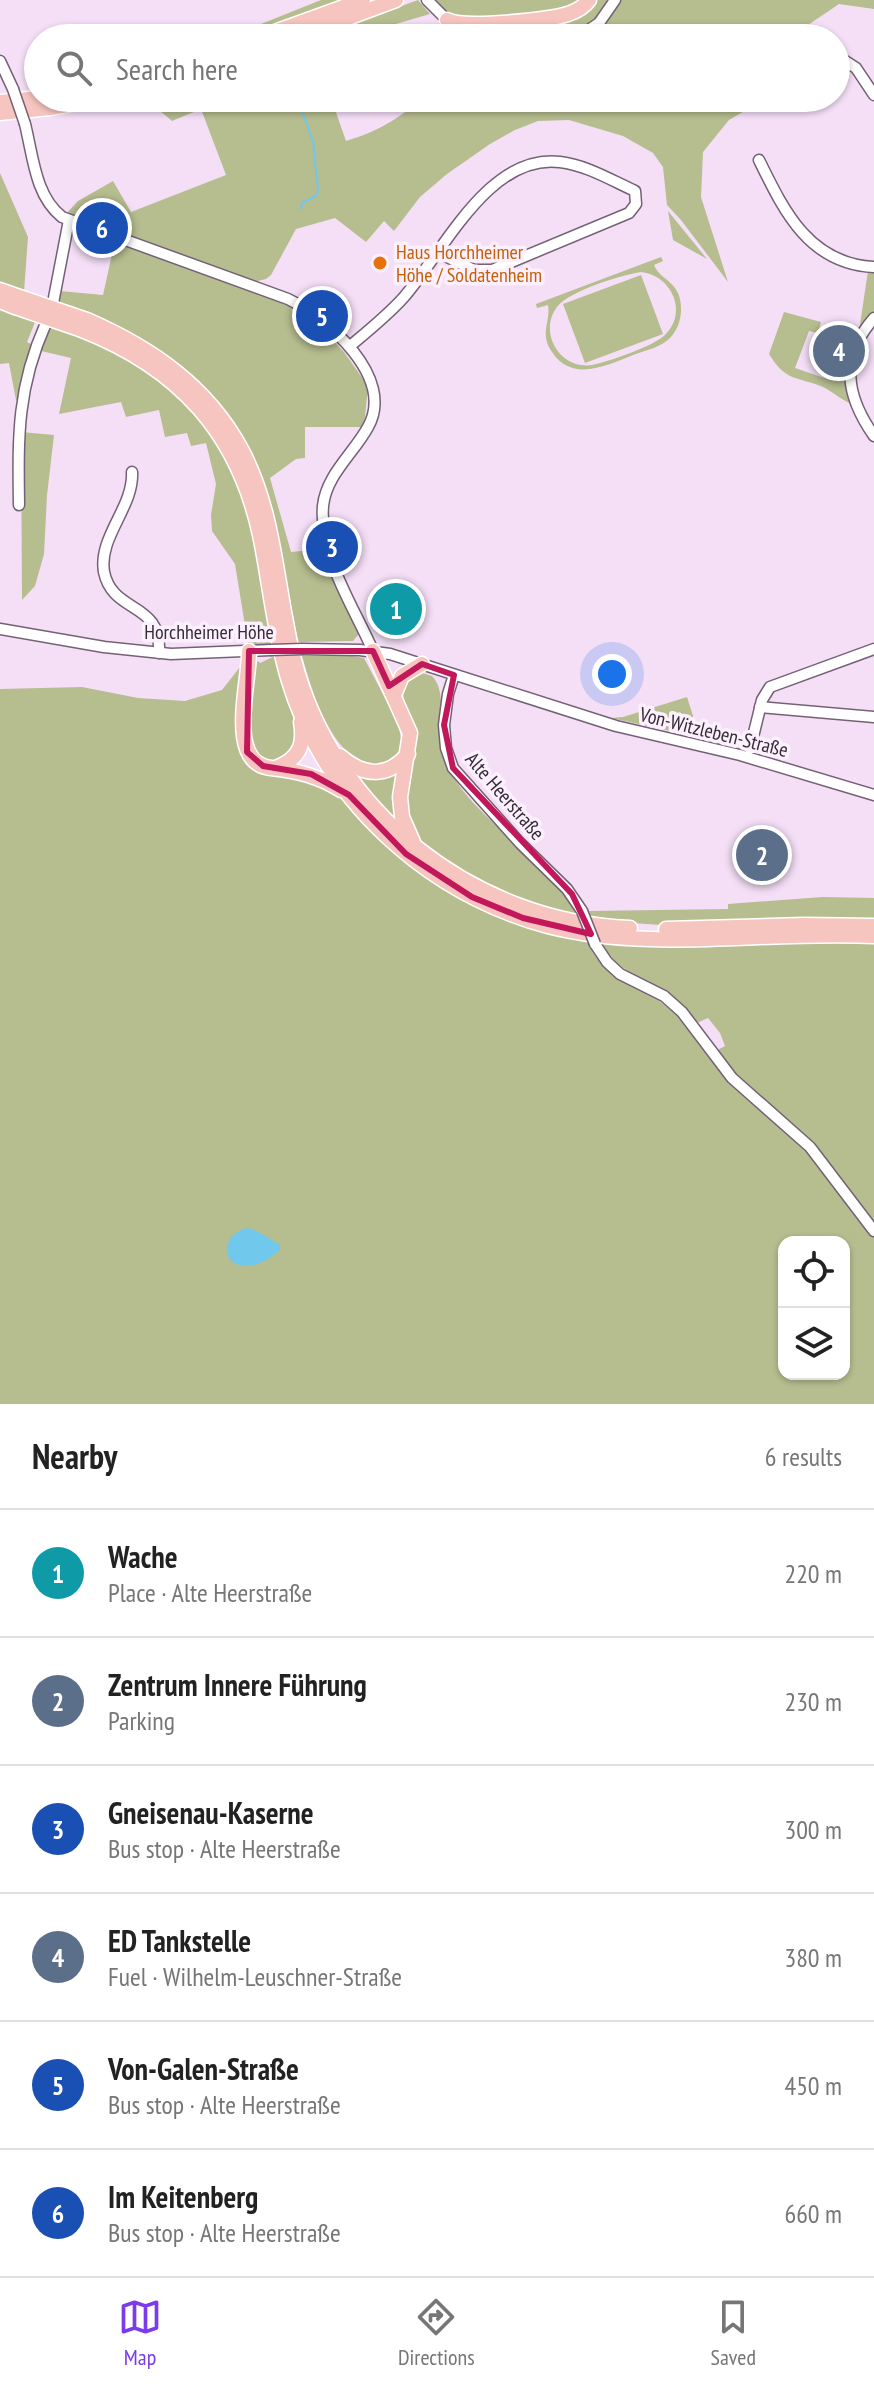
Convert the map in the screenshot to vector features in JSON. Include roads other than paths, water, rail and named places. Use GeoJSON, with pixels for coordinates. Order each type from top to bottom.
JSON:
{"type":"FeatureCollection","features":[{"type":"Feature","properties":{"kind":"highway"},"geometry":{"type":"LineString","coordinates":[[297,24],[363,0]]}},
{"type":"Feature","properties":{"kind":"highway"},"geometry":{"type":"LineString","coordinates":[[332,24],[396,0]]}},
{"type":"Feature","properties":{"kind":"highway"},"geometry":{"type":"LineString","coordinates":[[477,24],[559,16],[583,4]]}},
{"type":"Feature","properties":{"kind":"highway"},"geometry":{"type":"LineString","coordinates":[[447,20],[463,24]]}},
{"type":"Feature","properties":{"kind":"highway"},"geometry":{"type":"LineString","coordinates":[[0,102],[24,103]]}},
{"type":"Feature","properties":{"kind":"highway"},"geometry":{"type":"LineString","coordinates":[[0,113],[24,108]]}},
{"type":"Feature","properties":{"kind":"highway"},"geometry":{"type":"LineString","coordinates":[[0,120],[37,112]]}},
{"type":"Feature","properties":{"kind":"highway"},"geometry":{"type":"LineString","coordinates":[[0,290],[16,301],[135,343],[171,367],[216,411],[241,450],[265,510],[300,681],[329,746],[364,798],[417,849],[455,875],[499,898],[536,912],[579,922],[672,929],[874,926]]}},
{"type":"Feature","properties":{"kind":"highway"},"geometry":{"type":"LineString","coordinates":[[0,301],[16,301]]}},
{"type":"Feature","properties":{"kind":"highway"},"geometry":{"type":"LineString","coordinates":[[84,325],[173,382],[204,412],[232,453],[254,509],[282,656],[299,710],[326,762],[349,795],[393,843],[439,878],[495,908],[549,926],[594,935],[645,938],[804,934],[874,936]]}},
{"type":"Feature","properties":{"kind":"highway"},"geometry":{"type":"LineString","coordinates":[[249,651],[244,744],[255,762],[266,767],[311,774],[349,795]]}},
{"type":"Feature","properties":{"kind":"highway"},"geometry":{"type":"LineString","coordinates":[[373,651],[410,733],[400,804],[417,849]]}},
{"type":"Feature","properties":{"kind":"highway"},"geometry":{"type":"LineString","coordinates":[[394,695],[402,676],[422,664]]}},
{"type":"Feature","properties":{"kind":"highway"},"geometry":{"type":"LineString","coordinates":[[276,768],[292,760],[302,746],[299,710]]}},
{"type":"Feature","properties":{"kind":"highway"},"geometry":{"type":"LineString","coordinates":[[329,746],[355,768],[372,773],[393,768],[408,754]]}},
{"type":"Feature","properties":{"kind":"street"},"geometry":{"type":"LineString","coordinates":[[598,24],[615,0]]}},
{"type":"Feature","properties":{"kind":"street"},"geometry":{"type":"LineString","coordinates":[[429,3],[447,20],[446,24]]}},
{"type":"Feature","properties":{"kind":"street"},"geometry":{"type":"LineString","coordinates":[[0,61],[25,124],[44,196],[52,208],[69,220],[288,299],[305,307],[350,346],[371,383],[374,396],[368,428],[332,479],[325,495],[323,519],[335,567],[373,651],[454,675]]}},
{"type":"Feature","properties":{"kind":"street"},"geometry":{"type":"LineString","coordinates":[[850,64],[874,95]]}},
{"type":"Feature","properties":{"kind":"street"},"geometry":{"type":"LineString","coordinates":[[759,160],[787,214],[814,244],[842,262],[874,267]]}},
{"type":"Feature","properties":{"kind":"street"},"geometry":{"type":"LineString","coordinates":[[350,346],[403,298],[476,202],[501,179],[524,167],[562,162],[635,191],[636,204],[629,213],[492,270],[474,270],[439,253]]}},
{"type":"Feature","properties":{"kind":"street"},"geometry":{"type":"LineString","coordinates":[[53,303],[69,220]]}},
{"type":"Feature","properties":{"kind":"street"},"geometry":{"type":"LineString","coordinates":[[874,318],[856,346],[850,375],[855,406],[874,436]]}},
{"type":"Feature","properties":{"kind":"street"},"geometry":{"type":"LineString","coordinates":[[19,505],[21,402],[32,356],[46,323]]}},
{"type":"Feature","properties":{"kind":"street"},"geometry":{"type":"LineString","coordinates":[[132,472],[127,501],[105,554],[104,570],[110,587],[118,597],[155,624],[159,653]]}},
{"type":"Feature","properties":{"kind":"street","name":"Horchheimer Höhe"},"geometry":{"type":"LineString","coordinates":[[0,629],[159,653],[303,649],[373,651]]}},
{"type":"Feature","properties":{"kind":"street"},"geometry":{"type":"LineString","coordinates":[[750,749],[765,694],[775,685],[874,649]]}},
{"type":"Feature","properties":{"kind":"street","name":"Von-Witzleben-Straße"},"geometry":{"type":"LineString","coordinates":[[454,675],[616,726],[740,755],[874,795]]}},
{"type":"Feature","properties":{"kind":"street","name":"Alte Heerstraße"},"geometry":{"type":"LineString","coordinates":[[454,675],[444,725],[446,748],[453,768],[520,843],[567,889],[582,911],[595,944],[607,962],[620,974],[664,996],[682,1012],[732,1078],[810,1147],[874,1231]]}},
{"type":"Feature","properties":{"kind":"street"},"geometry":{"type":"LineString","coordinates":[[760,707],[874,717]]}},
{"type":"Feature","properties":{"kind":"water"},"geometry":{"type":"Polygon","coordinates":[[[246,1228],[280,1245],[279,1251],[257,1264],[236,1264],[227,1253],[227,1246],[230,1239],[246,1228]]]}},
{"type":"Feature","properties":{"kind":"waterway"},"geometry":{"type":"LineString","coordinates":[[301,209],[302,203],[316,196],[318,190],[313,141],[302,112]]}},
{"type":"Feature","properties":{"kind":"place","name":"Im Keitenberg"},"geometry":{"type":"Point","coordinates":[102,228]}},
{"type":"Feature","properties":{"kind":"place","name":"Haus Horchheimer Höhe / Soldatenheim"},"geometry":{"type":"Point","coordinates":[380,263]}},
{"type":"Feature","properties":{"kind":"place","name":"Von-Galen-Straße"},"geometry":{"type":"Point","coordinates":[322,316]}},
{"type":"Feature","properties":{"kind":"place","name":"ED Tankstelle"},"geometry":{"type":"Point","coordinates":[839,351]}},
{"type":"Feature","properties":{"kind":"place","name":"Gneisenau-Kaserne"},"geometry":{"type":"Point","coordinates":[332,547]}},
{"type":"Feature","properties":{"kind":"place","name":"Wache"},"geometry":{"type":"Point","coordinates":[396,609]}},
{"type":"Feature","properties":{"kind":"place","name":"Zentrum Innere Führung"},"geometry":{"type":"Point","coordinates":[762,855]}}]}
